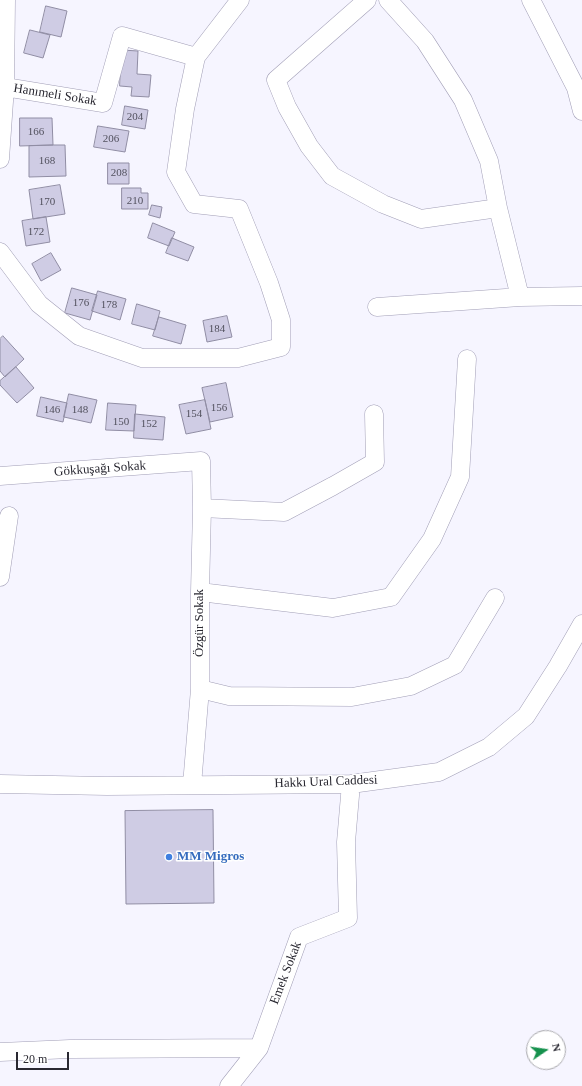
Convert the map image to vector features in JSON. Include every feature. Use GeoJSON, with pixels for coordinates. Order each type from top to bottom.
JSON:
{"type":"FeatureCollection","features":[{"type":"Feature","properties":{"kind":"street"},"geometry":{"type":"LineString","coordinates":[[0,159],[5,87],[6,0]]}},
{"type":"Feature","properties":{"kind":"street"},"geometry":{"type":"LineString","coordinates":[[0,252],[39,304],[79,336],[142,358],[238,358],[281,347],[281,320],[269,283],[239,209],[194,204],[176,172],[185,109],[196,57],[240,0]]}},
{"type":"Feature","properties":{"kind":"street"},"geometry":{"type":"LineString","coordinates":[[367,0],[276,80],[287,107],[309,146],[332,176],[383,204],[421,219],[498,208]]}},
{"type":"Feature","properties":{"kind":"street"},"geometry":{"type":"LineString","coordinates":[[388,0],[425,42],[463,100],[489,161],[498,208],[520,297]]}},
{"type":"Feature","properties":{"kind":"street"},"geometry":{"type":"LineString","coordinates":[[532,0],[576,88],[582,111]]}},
{"type":"Feature","properties":{"kind":"street","name":"Hanımeli Sokak"},"geometry":{"type":"LineString","coordinates":[[5,87],[102,103],[122,36],[196,57]]}},
{"type":"Feature","properties":{"kind":"street"},"geometry":{"type":"LineString","coordinates":[[377,307],[520,297],[582,296]]}},
{"type":"Feature","properties":{"kind":"street"},"geometry":{"type":"LineString","coordinates":[[200,592],[333,608],[391,596],[432,539],[460,477],[467,359]]}},
{"type":"Feature","properties":{"kind":"street"},"geometry":{"type":"LineString","coordinates":[[202,508],[284,512],[333,486],[375,462],[374,414]]}},
{"type":"Feature","properties":{"kind":"street","name":"Özgür Sokak"},"geometry":{"type":"LineString","coordinates":[[192,785],[200,689],[202,508],[201,462]]}},
{"type":"Feature","properties":{"kind":"street","name":"Gökkuşağı Sokak"},"geometry":{"type":"LineString","coordinates":[[0,476],[201,462]]}},
{"type":"Feature","properties":{"kind":"street"},"geometry":{"type":"LineString","coordinates":[[0,577],[9,516]]}},
{"type":"Feature","properties":{"kind":"street"},"geometry":{"type":"LineString","coordinates":[[200,689],[229,696],[352,697],[411,686],[455,665],[495,598]]}},
{"type":"Feature","properties":{"kind":"street","name":"Hakkı Ural Caddesi"},"geometry":{"type":"LineString","coordinates":[[0,784],[107,786],[351,784],[439,772],[489,747],[526,716],[558,666],[582,624]]}},
{"type":"Feature","properties":{"kind":"street","name":"Emek Sokak"},"geometry":{"type":"LineString","coordinates":[[229,1086],[259,1048],[299,936],[348,918],[346,842],[351,784]]}},
{"type":"Feature","properties":{"kind":"street"},"geometry":{"type":"LineString","coordinates":[[0,1052],[70,1049],[259,1048]]}},
{"type":"Feature","properties":{"kind":"building"},"geometry":{"type":"Polygon","coordinates":[[[46,6],[67,11],[61,37],[40,32],[46,6]]]}},
{"type":"Feature","properties":{"kind":"building"},"geometry":{"type":"Polygon","coordinates":[[[30,30],[50,35],[43,58],[24,53],[30,30]]]}},
{"type":"Feature","properties":{"kind":"building"},"geometry":{"type":"Polygon","coordinates":[[[122,50],[138,51],[137,74],[151,75],[149,97],[131,96],[132,87],[120,86],[122,50]]]}},
{"type":"Feature","properties":{"kind":"building"},"geometry":{"type":"Polygon","coordinates":[[[125,106],[148,110],[145,129],[122,125],[125,106]]]}},
{"type":"Feature","properties":{"kind":"building"},"geometry":{"type":"Polygon","coordinates":[[[20,118],[52,118],[53,145],[20,146],[20,118]]]}},
{"type":"Feature","properties":{"kind":"building"},"geometry":{"type":"Polygon","coordinates":[[[98,126],[129,131],[125,152],[94,147],[98,126]]]}},
{"type":"Feature","properties":{"kind":"building"},"geometry":{"type":"Polygon","coordinates":[[[65,145],[66,176],[29,177],[29,146],[65,145]]]}},
{"type":"Feature","properties":{"kind":"building"},"geometry":{"type":"Polygon","coordinates":[[[108,163],[129,163],[129,184],[108,184],[108,163]]]}},
{"type":"Feature","properties":{"kind":"building"},"geometry":{"type":"Polygon","coordinates":[[[60,185],[65,214],[33,219],[29,190],[60,185]]]}},
{"type":"Feature","properties":{"kind":"building"},"geometry":{"type":"Polygon","coordinates":[[[122,188],[141,188],[141,193],[148,193],[148,209],[122,209],[122,188]]]}},
{"type":"Feature","properties":{"kind":"building"},"geometry":{"type":"Polygon","coordinates":[[[152,205],[162,207],[160,218],[149,215],[152,205]]]}},
{"type":"Feature","properties":{"kind":"building"},"geometry":{"type":"Polygon","coordinates":[[[46,217],[50,242],[26,246],[22,221],[46,217]]]}},
{"type":"Feature","properties":{"kind":"building"},"geometry":{"type":"Polygon","coordinates":[[[153,223],[175,232],[169,246],[148,238],[153,223]]]}},
{"type":"Feature","properties":{"kind":"building"},"geometry":{"type":"Polygon","coordinates":[[[172,238],[194,247],[188,261],[166,253],[172,238]]]}},
{"type":"Feature","properties":{"kind":"building"},"geometry":{"type":"Polygon","coordinates":[[[51,253],[61,270],[41,281],[32,264],[51,253]]]}},
{"type":"Feature","properties":{"kind":"building"},"geometry":{"type":"Polygon","coordinates":[[[72,288],[97,295],[90,320],[65,313],[72,288]]]}},
{"type":"Feature","properties":{"kind":"building"},"geometry":{"type":"Polygon","coordinates":[[[98,291],[126,299],[120,320],[92,311],[98,291]]]}},
{"type":"Feature","properties":{"kind":"building"},"geometry":{"type":"Polygon","coordinates":[[[137,304],[160,311],[155,330],[132,324],[137,304]]]}},
{"type":"Feature","properties":{"kind":"building"},"geometry":{"type":"Polygon","coordinates":[[[227,316],[232,337],[207,342],[203,321],[227,316]]]}},
{"type":"Feature","properties":{"kind":"building"},"geometry":{"type":"Polygon","coordinates":[[[159,317],[186,325],[181,344],[153,336],[159,317]]]}},
{"type":"Feature","properties":{"kind":"building"},"geometry":{"type":"Polygon","coordinates":[[[3,336],[24,359],[5,377],[0,371],[0,339],[3,336]]]}},
{"type":"Feature","properties":{"kind":"building"},"geometry":{"type":"Polygon","coordinates":[[[16,367],[34,388],[17,403],[0,385],[0,381],[16,367]]]}},
{"type":"Feature","properties":{"kind":"building"},"geometry":{"type":"Polygon","coordinates":[[[226,383],[233,417],[210,422],[202,388],[226,383]]]}},
{"type":"Feature","properties":{"kind":"building"},"geometry":{"type":"Polygon","coordinates":[[[69,394],[97,400],[91,423],[64,417],[69,394]]]}},
{"type":"Feature","properties":{"kind":"building"},"geometry":{"type":"Polygon","coordinates":[[[41,397],[67,403],[63,422],[37,416],[41,397]]]}},
{"type":"Feature","properties":{"kind":"building"},"geometry":{"type":"Polygon","coordinates":[[[205,400],[211,429],[186,434],[179,405],[205,400]]]}},
{"type":"Feature","properties":{"kind":"building"},"geometry":{"type":"Polygon","coordinates":[[[108,403],[136,405],[134,431],[106,430],[108,403]]]}},
{"type":"Feature","properties":{"kind":"building"},"geometry":{"type":"Polygon","coordinates":[[[135,414],[165,417],[163,440],[134,438],[135,414]]]}},
{"type":"Feature","properties":{"kind":"building","name":"MM Migros"},"geometry":{"type":"Polygon","coordinates":[[[213,810],[214,903],[126,904],[125,811],[213,810]]]}},
{"type":"Feature","properties":{"kind":"place","name":"MM Migros"},"geometry":{"type":"Point","coordinates":[169,857]}}]}
